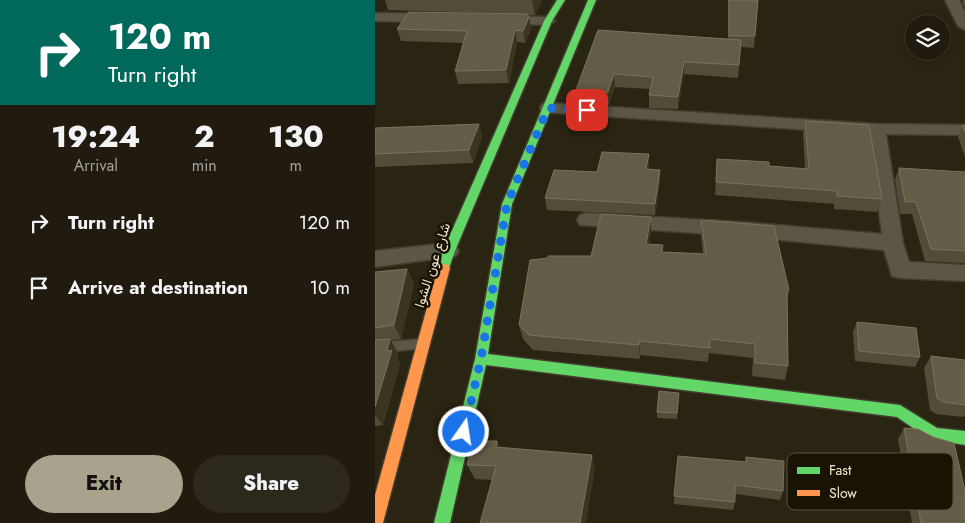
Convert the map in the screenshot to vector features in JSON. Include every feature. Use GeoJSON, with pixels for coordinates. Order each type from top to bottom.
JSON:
{"type":"FeatureCollection","features":[{"type":"Feature","properties":{"kind":"main road","name":"شارع عون الشوا"},"geometry":{"type":"LineString","coordinates":[[375,523],[449,251],[548,21],[561,0]]}},
{"type":"Feature","properties":{"kind":"main road"},"geometry":{"type":"LineString","coordinates":[[443,523],[481,359],[507,204],[592,0]]}},
{"type":"Feature","properties":{"kind":"main road"},"geometry":{"type":"LineString","coordinates":[[481,359],[900,411],[934,434],[965,438]]}},
{"type":"Feature","properties":{"kind":"street"},"geometry":{"type":"LineString","coordinates":[[952,0],[965,26]]}},
{"type":"Feature","properties":{"kind":"street"},"geometry":{"type":"LineString","coordinates":[[375,17],[442,18]]}},
{"type":"Feature","properties":{"kind":"street"},"geometry":{"type":"LineString","coordinates":[[491,19],[548,21]]}},
{"type":"Feature","properties":{"kind":"street"},"geometry":{"type":"LineString","coordinates":[[548,108],[877,129],[965,130]]}},
{"type":"Feature","properties":{"kind":"street"},"geometry":{"type":"LineString","coordinates":[[877,129],[893,244],[900,270],[965,273]]}},
{"type":"Feature","properties":{"kind":"street"},"geometry":{"type":"LineString","coordinates":[[587,220],[740,229],[893,244]]}},
{"type":"Feature","properties":{"kind":"street"},"geometry":{"type":"LineString","coordinates":[[375,259],[449,251]]}},
{"type":"Feature","properties":{"kind":"lane"},"geometry":{"type":"LineString","coordinates":[[375,348],[423,344]]}},
{"type":"Feature","properties":{"kind":"building"},"geometry":{"type":"Polygon","coordinates":[[[729,0],[758,0],[755,36],[729,36],[729,0]]]}},
{"type":"Feature","properties":{"kind":"building"},"geometry":{"type":"Polygon","coordinates":[[[409,12],[527,14],[529,17],[523,31],[515,30],[506,70],[455,71],[467,31],[397,29],[409,12]]]}},
{"type":"Feature","properties":{"kind":"building"},"geometry":{"type":"Polygon","coordinates":[[[598,30],[741,40],[739,65],[684,62],[678,97],[649,95],[653,77],[614,74],[608,92],[576,90],[598,30]]]}},
{"type":"Feature","properties":{"kind":"building"},"geometry":{"type":"Polygon","coordinates":[[[805,121],[869,125],[882,199],[837,196],[837,191],[716,182],[717,159],[769,162],[769,166],[809,169],[805,121]]]}},
{"type":"Feature","properties":{"kind":"building"},"geometry":{"type":"Polygon","coordinates":[[[479,124],[469,150],[375,154],[375,128],[479,124]]]}},
{"type":"Feature","properties":{"kind":"building"},"geometry":{"type":"Polygon","coordinates":[[[602,152],[649,154],[646,169],[660,170],[655,204],[545,198],[554,170],[597,172],[602,152]]]}},
{"type":"Feature","properties":{"kind":"building"},"geometry":{"type":"Polygon","coordinates":[[[899,168],[965,172],[965,251],[931,249],[916,202],[905,202],[899,168]]]}},
{"type":"Feature","properties":{"kind":"building"},"geometry":{"type":"Polygon","coordinates":[[[601,214],[651,217],[646,244],[663,245],[662,252],[706,254],[701,220],[774,226],[789,290],[787,290],[788,366],[755,363],[755,344],[710,339],[710,348],[640,341],[639,345],[529,335],[519,325],[530,260],[548,258],[548,256],[591,256],[601,214]]]}},
{"type":"Feature","properties":{"kind":"building"},"geometry":{"type":"Polygon","coordinates":[[[407,269],[394,325],[375,328],[375,272],[407,269]]]}},
{"type":"Feature","properties":{"kind":"building"},"geometry":{"type":"Polygon","coordinates":[[[857,322],[916,328],[920,357],[859,351],[857,322]]]}},
{"type":"Feature","properties":{"kind":"building"},"geometry":{"type":"Polygon","coordinates":[[[390,339],[387,351],[392,350],[375,407],[375,340],[390,339]]]}},
{"type":"Feature","properties":{"kind":"building"},"geometry":{"type":"Polygon","coordinates":[[[931,356],[965,360],[965,405],[943,402],[937,398],[931,356]]]}},
{"type":"Feature","properties":{"kind":"building"},"geometry":{"type":"Polygon","coordinates":[[[659,391],[679,393],[677,413],[657,412],[659,391]]]}},
{"type":"Feature","properties":{"kind":"building"},"geometry":{"type":"Polygon","coordinates":[[[904,428],[918,429],[933,437],[954,443],[965,491],[965,523],[921,523],[919,510],[953,510],[953,453],[908,453],[904,428]]]}},
{"type":"Feature","properties":{"kind":"building"},"geometry":{"type":"Polygon","coordinates":[[[473,441],[497,441],[496,447],[592,455],[580,523],[480,523],[496,466],[467,465],[473,441]]]}},
{"type":"Feature","properties":{"kind":"building"},"geometry":{"type":"Polygon","coordinates":[[[678,456],[746,462],[746,457],[784,461],[783,491],[735,485],[735,502],[674,496],[678,456]]]}},
{"type":"Feature","properties":{"kind":"traffic: fast"},"geometry":{"type":"LineString","coordinates":[[444,268],[449,251],[548,21],[561,0]]}},
{"type":"Feature","properties":{"kind":"traffic: fast"},"geometry":{"type":"LineString","coordinates":[[442,523],[481,359],[507,204],[592,0]]}},
{"type":"Feature","properties":{"kind":"traffic: fast"},"geometry":{"type":"LineString","coordinates":[[481,359],[900,411],[934,434],[965,438]]}},
{"type":"Feature","properties":{"kind":"traffic: slow"},"geometry":{"type":"LineString","coordinates":[[375,523],[444,268]]}},
{"type":"Feature","properties":{"kind":"route"},"geometry":{"type":"LineString","coordinates":[[464,432],[481,359],[507,204],[548,108],[587,110]]}}]}
